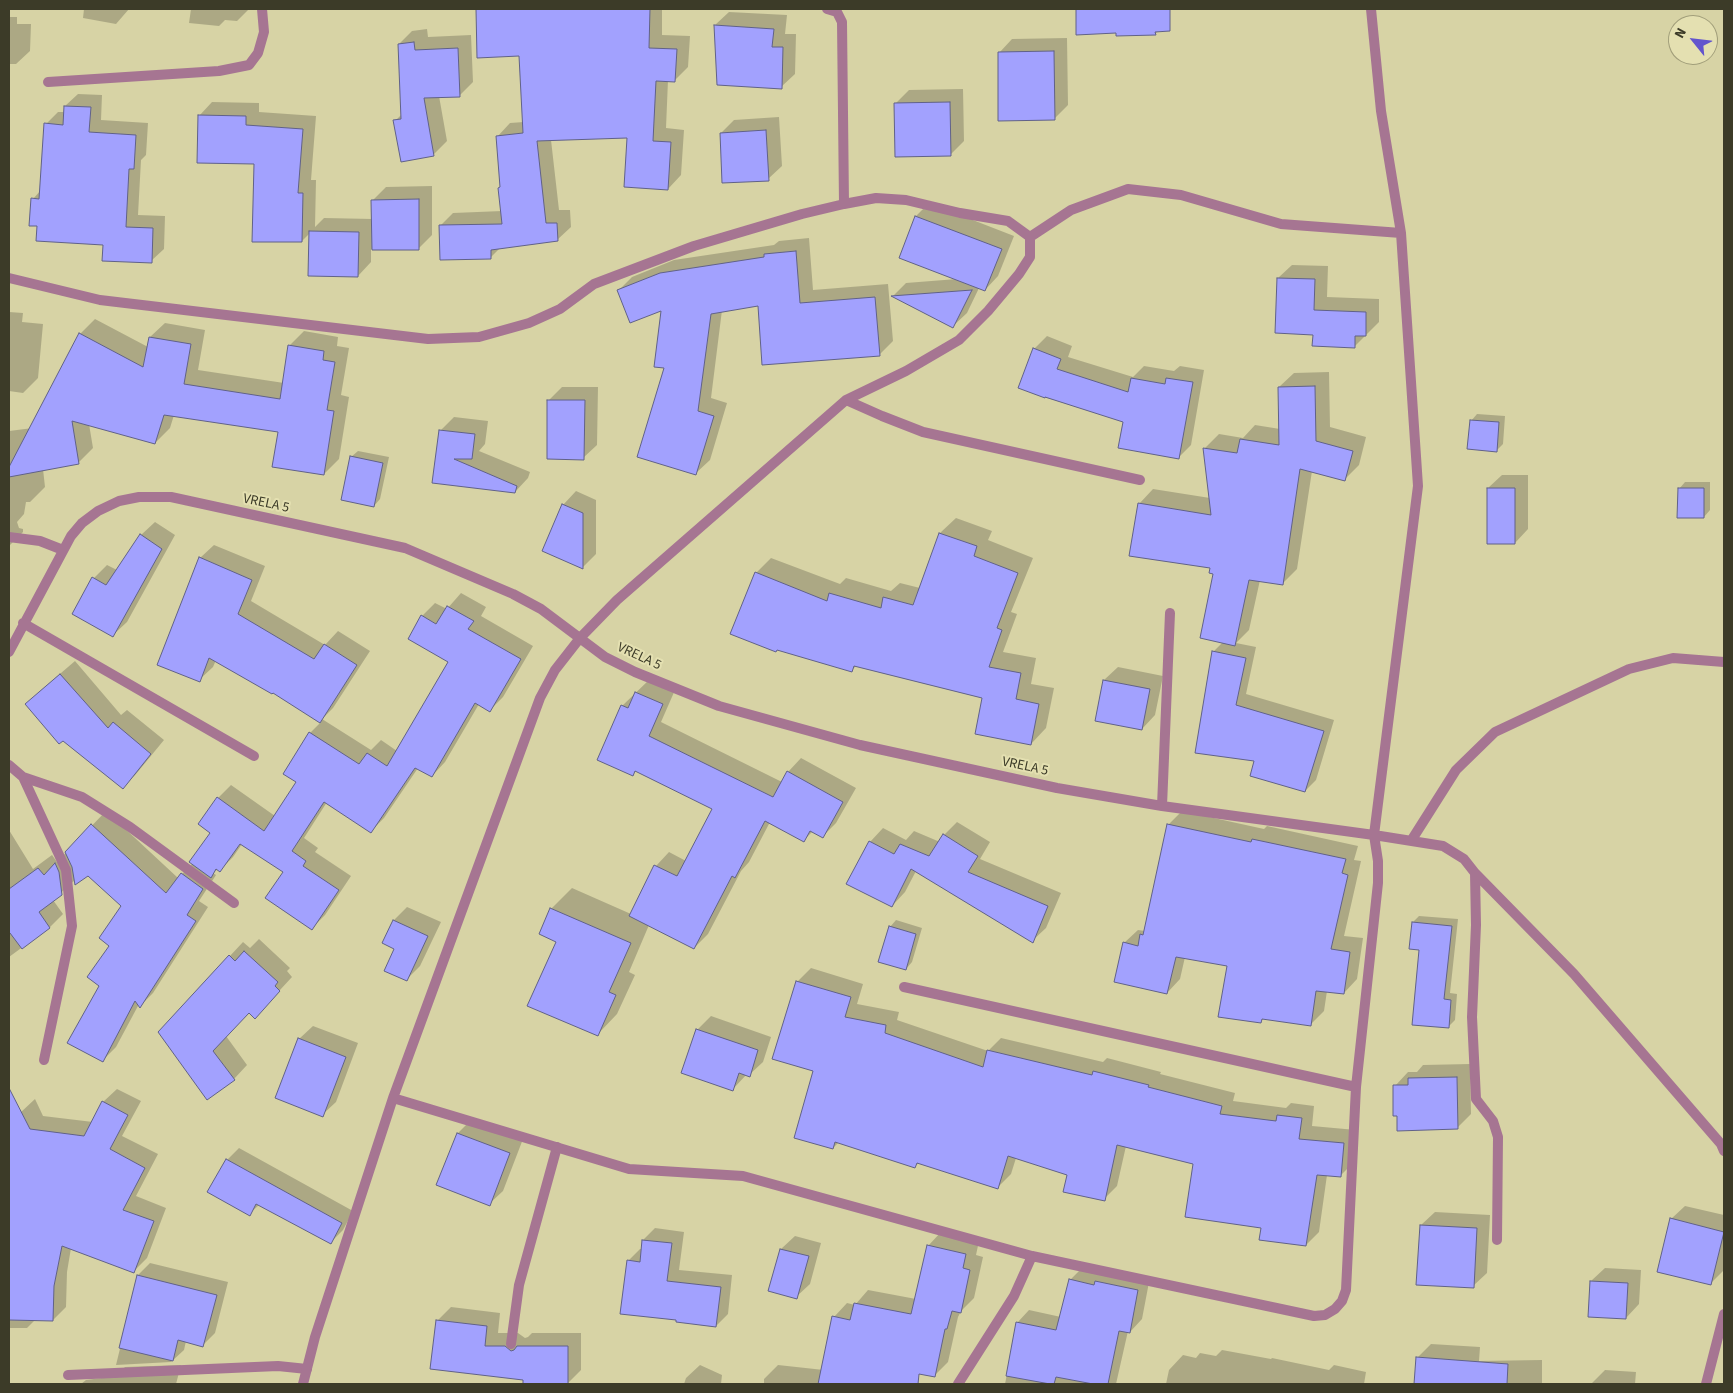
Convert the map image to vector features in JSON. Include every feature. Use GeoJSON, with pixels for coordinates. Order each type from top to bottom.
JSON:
{"type":"FeatureCollection","features":[{"type":"Feature","properties":{"kind":"street"},"geometry":{"type":"LineString","coordinates":[[48,82],[219,71],[249,65],[258,53],[264,32],[262,9]]}},
{"type":"Feature","properties":{"kind":"street"},"geometry":{"type":"LineString","coordinates":[[393,1098],[629,1169],[743,1176],[1032,1256],[1314,1316],[1325,1315],[1335,1309],[1342,1301],[1346,1290],[1356,1087],[1378,883],[1378,861],[1374,835],[1418,486],[1401,233],[1382,111],[1372,9]]}},
{"type":"Feature","properties":{"kind":"street"},"geometry":{"type":"LineString","coordinates":[[836,10],[842,22],[844,204]]}},
{"type":"Feature","properties":{"kind":"street"},"geometry":{"type":"LineString","coordinates":[[1030,238],[1071,210],[1128,189],[1181,195],[1281,224],[1401,233]]}},
{"type":"Feature","properties":{"kind":"street"},"geometry":{"type":"LineString","coordinates":[[9,278],[100,300],[428,339],[479,337],[529,323],[560,309],[594,284],[694,246],[802,214],[876,198],[906,200],[1008,221],[1030,238]]}},
{"type":"Feature","properties":{"kind":"street"},"geometry":{"type":"LineString","coordinates":[[303,1384],[315,1337],[393,1098],[540,698],[556,670],[580,638],[617,600],[846,400],[906,371],[959,340],[988,311],[1019,274],[1030,257],[1030,238]]}},
{"type":"Feature","properties":{"kind":"street"},"geometry":{"type":"LineString","coordinates":[[846,400],[923,432],[1140,480]]}},
{"type":"Feature","properties":{"kind":"street","name":"VRELA 5"},"geometry":{"type":"LineString","coordinates":[[9,652],[63,550],[71,536],[82,523],[98,511],[119,501],[138,496],[171,497],[405,548],[513,594],[541,609],[605,657],[635,672],[719,706],[869,747],[1057,788],[1162,806],[1356,832],[1443,846],[1464,859],[1475,873],[1574,974],[1724,1151]]}},
{"type":"Feature","properties":{"kind":"street"},"geometry":{"type":"LineString","coordinates":[[9,537],[40,540],[63,550]]}},
{"type":"Feature","properties":{"kind":"street"},"geometry":{"type":"LineString","coordinates":[[1162,806],[1170,613]]}},
{"type":"Feature","properties":{"kind":"street"},"geometry":{"type":"LineString","coordinates":[[23,623],[254,756]]}},
{"type":"Feature","properties":{"kind":"street"},"geometry":{"type":"LineString","coordinates":[[1411,841],[1456,770],[1495,732],[1629,669],[1673,658],[1724,662]]}},
{"type":"Feature","properties":{"kind":"street"},"geometry":{"type":"LineString","coordinates":[[9,765],[23,778],[66,870],[72,926],[44,1060]]}},
{"type":"Feature","properties":{"kind":"street"},"geometry":{"type":"LineString","coordinates":[[23,778],[82,797],[130,827],[234,903]]}},
{"type":"Feature","properties":{"kind":"street"},"geometry":{"type":"LineString","coordinates":[[1475,873],[1476,925],[1472,1017],[1476,1099],[1493,1121],[1498,1137],[1497,1240]]}},
{"type":"Feature","properties":{"kind":"street"},"geometry":{"type":"LineString","coordinates":[[904,987],[1356,1087]]}},
{"type":"Feature","properties":{"kind":"street"},"geometry":{"type":"LineString","coordinates":[[511,1344],[519,1285],[557,1147]]}},
{"type":"Feature","properties":{"kind":"street"},"geometry":{"type":"LineString","coordinates":[[958,1384],[1014,1296],[1032,1256]]}},
{"type":"Feature","properties":{"kind":"street"},"geometry":{"type":"LineString","coordinates":[[1706,1384],[1724,1314]]}},
{"type":"Feature","properties":{"kind":"street"},"geometry":{"type":"LineString","coordinates":[[68,1375],[278,1366],[307,1369]]}},
{"type":"Feature","properties":{"kind":"building"},"geometry":{"type":"Polygon","coordinates":[[[476,9],[650,9],[649,48],[677,49],[675,82],[656,81],[653,141],[671,142],[668,190],[624,187],[627,138],[537,141],[546,223],[557,223],[558,241],[491,250],[491,259],[440,260],[439,225],[502,224],[498,188],[500,187],[496,136],[523,133],[519,56],[477,58],[476,9]]]}},
{"type":"Feature","properties":{"kind":"building"},"geometry":{"type":"Polygon","coordinates":[[[1076,9],[1170,9],[1170,31],[1155,32],[1156,35],[1116,36],[1116,33],[1076,35],[1076,9]]]}},
{"type":"Feature","properties":{"kind":"building"},"geometry":{"type":"Polygon","coordinates":[[[714,25],[774,29],[772,47],[783,47],[782,89],[717,85],[714,25]]]}},
{"type":"Feature","properties":{"kind":"building"},"geometry":{"type":"Polygon","coordinates":[[[414,42],[415,50],[458,48],[460,97],[424,98],[434,156],[401,162],[393,120],[401,119],[398,44],[414,42]]]}},
{"type":"Feature","properties":{"kind":"building"},"geometry":{"type":"Polygon","coordinates":[[[1054,51],[1055,120],[998,121],[998,52],[1054,51]]]}},
{"type":"Feature","properties":{"kind":"building"},"geometry":{"type":"Polygon","coordinates":[[[950,102],[951,156],[895,157],[894,103],[950,102]]]}},
{"type":"Feature","properties":{"kind":"building"},"geometry":{"type":"Polygon","coordinates":[[[64,106],[91,107],[89,132],[136,135],[134,169],[129,169],[126,227],[153,228],[152,263],[102,261],[103,245],[36,241],[37,226],[29,226],[31,198],[39,199],[44,123],[63,125],[64,106]]]}},
{"type":"Feature","properties":{"kind":"building"},"geometry":{"type":"Polygon","coordinates":[[[198,115],[246,116],[246,125],[303,129],[298,193],[303,193],[302,242],[252,242],[254,164],[197,163],[198,115]]]}},
{"type":"Feature","properties":{"kind":"building"},"geometry":{"type":"Polygon","coordinates":[[[766,130],[769,181],[722,183],[720,133],[766,130]]]}},
{"type":"Feature","properties":{"kind":"building"},"geometry":{"type":"Polygon","coordinates":[[[419,199],[419,250],[372,250],[371,200],[419,199]]]}},
{"type":"Feature","properties":{"kind":"building"},"geometry":{"type":"Polygon","coordinates":[[[915,216],[1002,249],[985,291],[899,258],[915,216]]]}},
{"type":"Feature","properties":{"kind":"building"},"geometry":{"type":"Polygon","coordinates":[[[309,231],[359,232],[358,277],[308,276],[309,231]]]}},
{"type":"Feature","properties":{"kind":"building"},"geometry":{"type":"Polygon","coordinates":[[[796,251],[800,303],[875,297],[880,356],[762,365],[758,306],[711,314],[698,411],[714,416],[696,475],[637,457],[664,368],[654,367],[661,311],[630,323],[617,290],[660,273],[764,257],[764,254],[796,251]]]}},
{"type":"Feature","properties":{"kind":"building"},"geometry":{"type":"Polygon","coordinates":[[[1277,278],[1315,279],[1314,310],[1366,312],[1366,336],[1355,336],[1355,348],[1312,346],[1313,335],[1275,333],[1277,278]]]}},
{"type":"Feature","properties":{"kind":"building"},"geometry":{"type":"Polygon","coordinates":[[[972,290],[953,328],[891,296],[972,290]]]}},
{"type":"Feature","properties":{"kind":"building"},"geometry":{"type":"Polygon","coordinates":[[[79,333],[143,367],[149,337],[191,344],[184,384],[280,399],[288,345],[324,351],[323,360],[335,362],[327,410],[334,411],[324,475],[272,467],[278,432],[164,415],[155,444],[72,421],[79,464],[9,477],[9,467],[79,333]]]}},
{"type":"Feature","properties":{"kind":"building"},"geometry":{"type":"Polygon","coordinates":[[[1033,348],[1061,359],[1057,369],[1128,392],[1131,378],[1165,384],[1166,378],[1193,382],[1179,459],[1118,448],[1123,422],[1018,388],[1033,348]]]}},
{"type":"Feature","properties":{"kind":"building"},"geometry":{"type":"Polygon","coordinates":[[[1315,386],[1316,441],[1353,451],[1345,481],[1300,469],[1283,585],[1249,580],[1235,646],[1200,638],[1213,574],[1209,573],[1210,568],[1129,556],[1138,503],[1211,515],[1203,448],[1237,453],[1240,439],[1279,445],[1278,387],[1315,386]]]}},
{"type":"Feature","properties":{"kind":"building"},"geometry":{"type":"Polygon","coordinates":[[[547,400],[585,400],[584,460],[547,459],[547,400]]]}},
{"type":"Feature","properties":{"kind":"building"},"geometry":{"type":"Polygon","coordinates":[[[1470,420],[1499,422],[1497,452],[1467,449],[1470,420]]]}},
{"type":"Feature","properties":{"kind":"building"},"geometry":{"type":"Polygon","coordinates":[[[439,430],[475,434],[472,459],[454,459],[517,486],[515,493],[432,483],[439,430]]]}},
{"type":"Feature","properties":{"kind":"building"},"geometry":{"type":"Polygon","coordinates":[[[350,456],[383,463],[374,507],[341,500],[350,456]]]}},
{"type":"Feature","properties":{"kind":"building"},"geometry":{"type":"Polygon","coordinates":[[[1487,488],[1515,488],[1515,544],[1487,544],[1487,488]]]}},
{"type":"Feature","properties":{"kind":"building"},"geometry":{"type":"Polygon","coordinates":[[[1678,488],[1704,488],[1704,518],[1677,518],[1678,488]]]}},
{"type":"Feature","properties":{"kind":"building"},"geometry":{"type":"Polygon","coordinates":[[[562,504],[583,513],[583,569],[542,551],[562,504]]]}},
{"type":"Feature","properties":{"kind":"building"},"geometry":{"type":"Polygon","coordinates":[[[939,533],[977,546],[974,556],[1018,573],[997,628],[1002,630],[989,667],[1021,673],[1016,699],[1039,704],[1031,745],[975,734],[982,698],[854,666],[852,672],[777,650],[776,652],[730,634],[755,572],[827,601],[829,593],[881,608],[883,597],[913,605],[939,533]]]}},
{"type":"Feature","properties":{"kind":"building"},"geometry":{"type":"Polygon","coordinates":[[[140,534],[162,549],[113,637],[72,614],[92,577],[106,585],[140,534]]]}},
{"type":"Feature","properties":{"kind":"building"},"geometry":{"type":"Polygon","coordinates":[[[199,557],[252,580],[238,614],[314,659],[324,644],[357,665],[320,723],[273,693],[209,658],[200,682],[157,665],[199,557]]]}},
{"type":"Feature","properties":{"kind":"building"},"geometry":{"type":"Polygon","coordinates":[[[447,606],[474,621],[468,629],[521,659],[490,712],[475,703],[432,777],[415,768],[371,833],[324,802],[292,851],[306,861],[303,866],[339,890],[312,930],[265,898],[283,872],[240,844],[220,872],[216,869],[211,878],[189,862],[210,833],[198,824],[217,797],[264,831],[296,782],[283,774],[309,732],[359,764],[367,753],[387,766],[448,662],[408,639],[421,615],[436,624],[447,606]]]}},
{"type":"Feature","properties":{"kind":"building"},"geometry":{"type":"Polygon","coordinates":[[[1212,651],[1246,658],[1236,705],[1324,731],[1305,792],[1250,776],[1254,761],[1195,753],[1212,651]]]}},
{"type":"Feature","properties":{"kind":"building"},"geometry":{"type":"Polygon","coordinates":[[[60,674],[108,728],[113,722],[151,754],[123,789],[63,741],[59,744],[25,704],[60,674]]]}},
{"type":"Feature","properties":{"kind":"building"},"geometry":{"type":"Polygon","coordinates":[[[1103,680],[1150,689],[1142,730],[1095,721],[1103,680]]]}},
{"type":"Feature","properties":{"kind":"building"},"geometry":{"type":"Polygon","coordinates":[[[635,692],[663,704],[649,736],[773,797],[787,771],[843,802],[823,838],[810,831],[804,842],[765,821],[735,878],[732,876],[694,949],[629,916],[654,865],[677,876],[712,809],[635,771],[633,776],[597,760],[621,705],[628,708],[635,692]]]}},
{"type":"Feature","properties":{"kind":"building"},"geometry":{"type":"Polygon","coordinates":[[[91,824],[166,893],[181,873],[203,889],[187,915],[196,921],[140,1008],[135,1001],[103,1062],[67,1043],[99,986],[87,977],[109,946],[99,938],[121,906],[88,876],[75,885],[72,867],[65,852],[91,824]]]}},
{"type":"Feature","properties":{"kind":"building"},"geometry":{"type":"Polygon","coordinates":[[[1167,824],[1251,842],[1252,839],[1346,859],[1342,873],[1348,875],[1331,949],[1350,952],[1344,994],[1316,991],[1311,1026],[1262,1019],[1261,1023],[1218,1017],[1227,966],[1176,957],[1167,994],[1114,982],[1123,942],[1138,946],[1140,934],[1143,935],[1167,824]]]}},
{"type":"Feature","properties":{"kind":"building"},"geometry":{"type":"Polygon","coordinates":[[[943,834],[978,856],[968,872],[1048,906],[1033,943],[911,869],[892,907],[846,884],[869,841],[894,854],[900,844],[929,856],[943,834]]]}},
{"type":"Feature","properties":{"kind":"building"},"geometry":{"type":"Polygon","coordinates":[[[55,863],[59,872],[62,895],[39,912],[50,928],[22,949],[9,934],[9,889],[38,868],[44,875],[55,863]]]}},
{"type":"Feature","properties":{"kind":"building"},"geometry":{"type":"Polygon","coordinates":[[[550,908],[631,943],[609,992],[616,995],[598,1036],[527,1006],[556,942],[539,934],[550,908]]]}},
{"type":"Feature","properties":{"kind":"building"},"geometry":{"type":"Polygon","coordinates":[[[393,920],[428,936],[407,981],[384,971],[394,949],[382,943],[393,920]]]}},
{"type":"Feature","properties":{"kind":"building"},"geometry":{"type":"Polygon","coordinates":[[[1412,922],[1452,926],[1444,999],[1451,1000],[1449,1028],[1412,1025],[1419,950],[1409,949],[1412,922]]]}},
{"type":"Feature","properties":{"kind":"building"},"geometry":{"type":"Polygon","coordinates":[[[889,926],[916,934],[906,970],[878,962],[889,926]]]}},
{"type":"Feature","properties":{"kind":"building"},"geometry":{"type":"Polygon","coordinates":[[[244,951],[278,982],[275,986],[280,991],[255,1019],[249,1013],[213,1051],[235,1080],[207,1100],[158,1032],[229,955],[235,961],[244,951]]]}},
{"type":"Feature","properties":{"kind":"building"},"geometry":{"type":"Polygon","coordinates":[[[796,981],[851,997],[845,1017],[886,1025],[885,1033],[983,1067],[987,1050],[1092,1075],[1093,1071],[1149,1085],[1148,1087],[1222,1106],[1220,1114],[1276,1121],[1277,1115],[1302,1118],[1299,1139],[1344,1143],[1341,1177],[1317,1175],[1306,1246],[1259,1240],[1261,1228],[1185,1217],[1193,1164],[1117,1145],[1105,1201],[1063,1192],[1067,1175],[1008,1156],[998,1189],[917,1163],[915,1168],[835,1142],[833,1149],[794,1138],[813,1071],[772,1059],[796,981]]]}},
{"type":"Feature","properties":{"kind":"building"},"geometry":{"type":"Polygon","coordinates":[[[696,1029],[758,1050],[750,1077],[739,1073],[733,1091],[681,1073],[696,1029]]]}},
{"type":"Feature","properties":{"kind":"building"},"geometry":{"type":"Polygon","coordinates":[[[298,1038],[346,1057],[323,1117],[275,1098],[298,1038]]]}},
{"type":"Feature","properties":{"kind":"building"},"geometry":{"type":"Polygon","coordinates":[[[1457,1077],[1458,1129],[1397,1131],[1397,1116],[1393,1116],[1393,1085],[1408,1085],[1408,1078],[1457,1077]]]}},
{"type":"Feature","properties":{"kind":"building"},"geometry":{"type":"Polygon","coordinates":[[[9,1088],[30,1129],[84,1136],[102,1101],[128,1115],[110,1149],[145,1168],[123,1210],[154,1221],[134,1273],[62,1246],[54,1286],[53,1321],[9,1320],[9,1088]]]}},
{"type":"Feature","properties":{"kind":"building"},"geometry":{"type":"Polygon","coordinates":[[[457,1133],[510,1153],[490,1206],[436,1185],[457,1133]]]}},
{"type":"Feature","properties":{"kind":"building"},"geometry":{"type":"Polygon","coordinates":[[[226,1159],[342,1223],[331,1244],[256,1204],[250,1216],[207,1192],[226,1159]]]}},
{"type":"Feature","properties":{"kind":"building"},"geometry":{"type":"Polygon","coordinates":[[[1670,1218],[1724,1232],[1711,1285],[1657,1272],[1670,1218]]]}},
{"type":"Feature","properties":{"kind":"building"},"geometry":{"type":"Polygon","coordinates":[[[1420,1225],[1477,1228],[1474,1288],[1416,1285],[1420,1225]]]}},
{"type":"Feature","properties":{"kind":"building"},"geometry":{"type":"Polygon","coordinates":[[[642,1240],[672,1243],[667,1281],[721,1287],[716,1327],[676,1322],[676,1320],[620,1314],[627,1260],[640,1262],[642,1240]]]}},
{"type":"Feature","properties":{"kind":"building"},"geometry":{"type":"Polygon","coordinates":[[[927,1245],[966,1254],[963,1268],[970,1270],[961,1313],[952,1311],[947,1329],[945,1329],[935,1377],[919,1374],[918,1384],[818,1384],[832,1316],[850,1320],[854,1303],[911,1314],[927,1245]]]}},
{"type":"Feature","properties":{"kind":"building"},"geometry":{"type":"Polygon","coordinates":[[[780,1249],[809,1256],[797,1299],[768,1291],[780,1249]]]}},
{"type":"Feature","properties":{"kind":"building"},"geometry":{"type":"Polygon","coordinates":[[[137,1275],[217,1295],[203,1347],[178,1340],[173,1361],[119,1348],[137,1275]]]}},
{"type":"Feature","properties":{"kind":"building"},"geometry":{"type":"Polygon","coordinates":[[[1069,1279],[1094,1285],[1095,1281],[1138,1290],[1130,1333],[1119,1331],[1108,1384],[1093,1384],[1056,1377],[1054,1384],[1050,1384],[1006,1376],[1016,1322],[1056,1330],[1069,1279]]]}},
{"type":"Feature","properties":{"kind":"building"},"geometry":{"type":"Polygon","coordinates":[[[1590,1281],[1628,1283],[1626,1319],[1588,1317],[1590,1281]]]}},
{"type":"Feature","properties":{"kind":"building"},"geometry":{"type":"Polygon","coordinates":[[[436,1320],[487,1326],[485,1346],[505,1346],[511,1351],[517,1346],[568,1346],[568,1384],[523,1384],[523,1380],[430,1369],[436,1320]]]}},
{"type":"Feature","properties":{"kind":"building"},"geometry":{"type":"Polygon","coordinates":[[[1416,1357],[1508,1364],[1507,1384],[1414,1384],[1416,1357]]]}}]}
